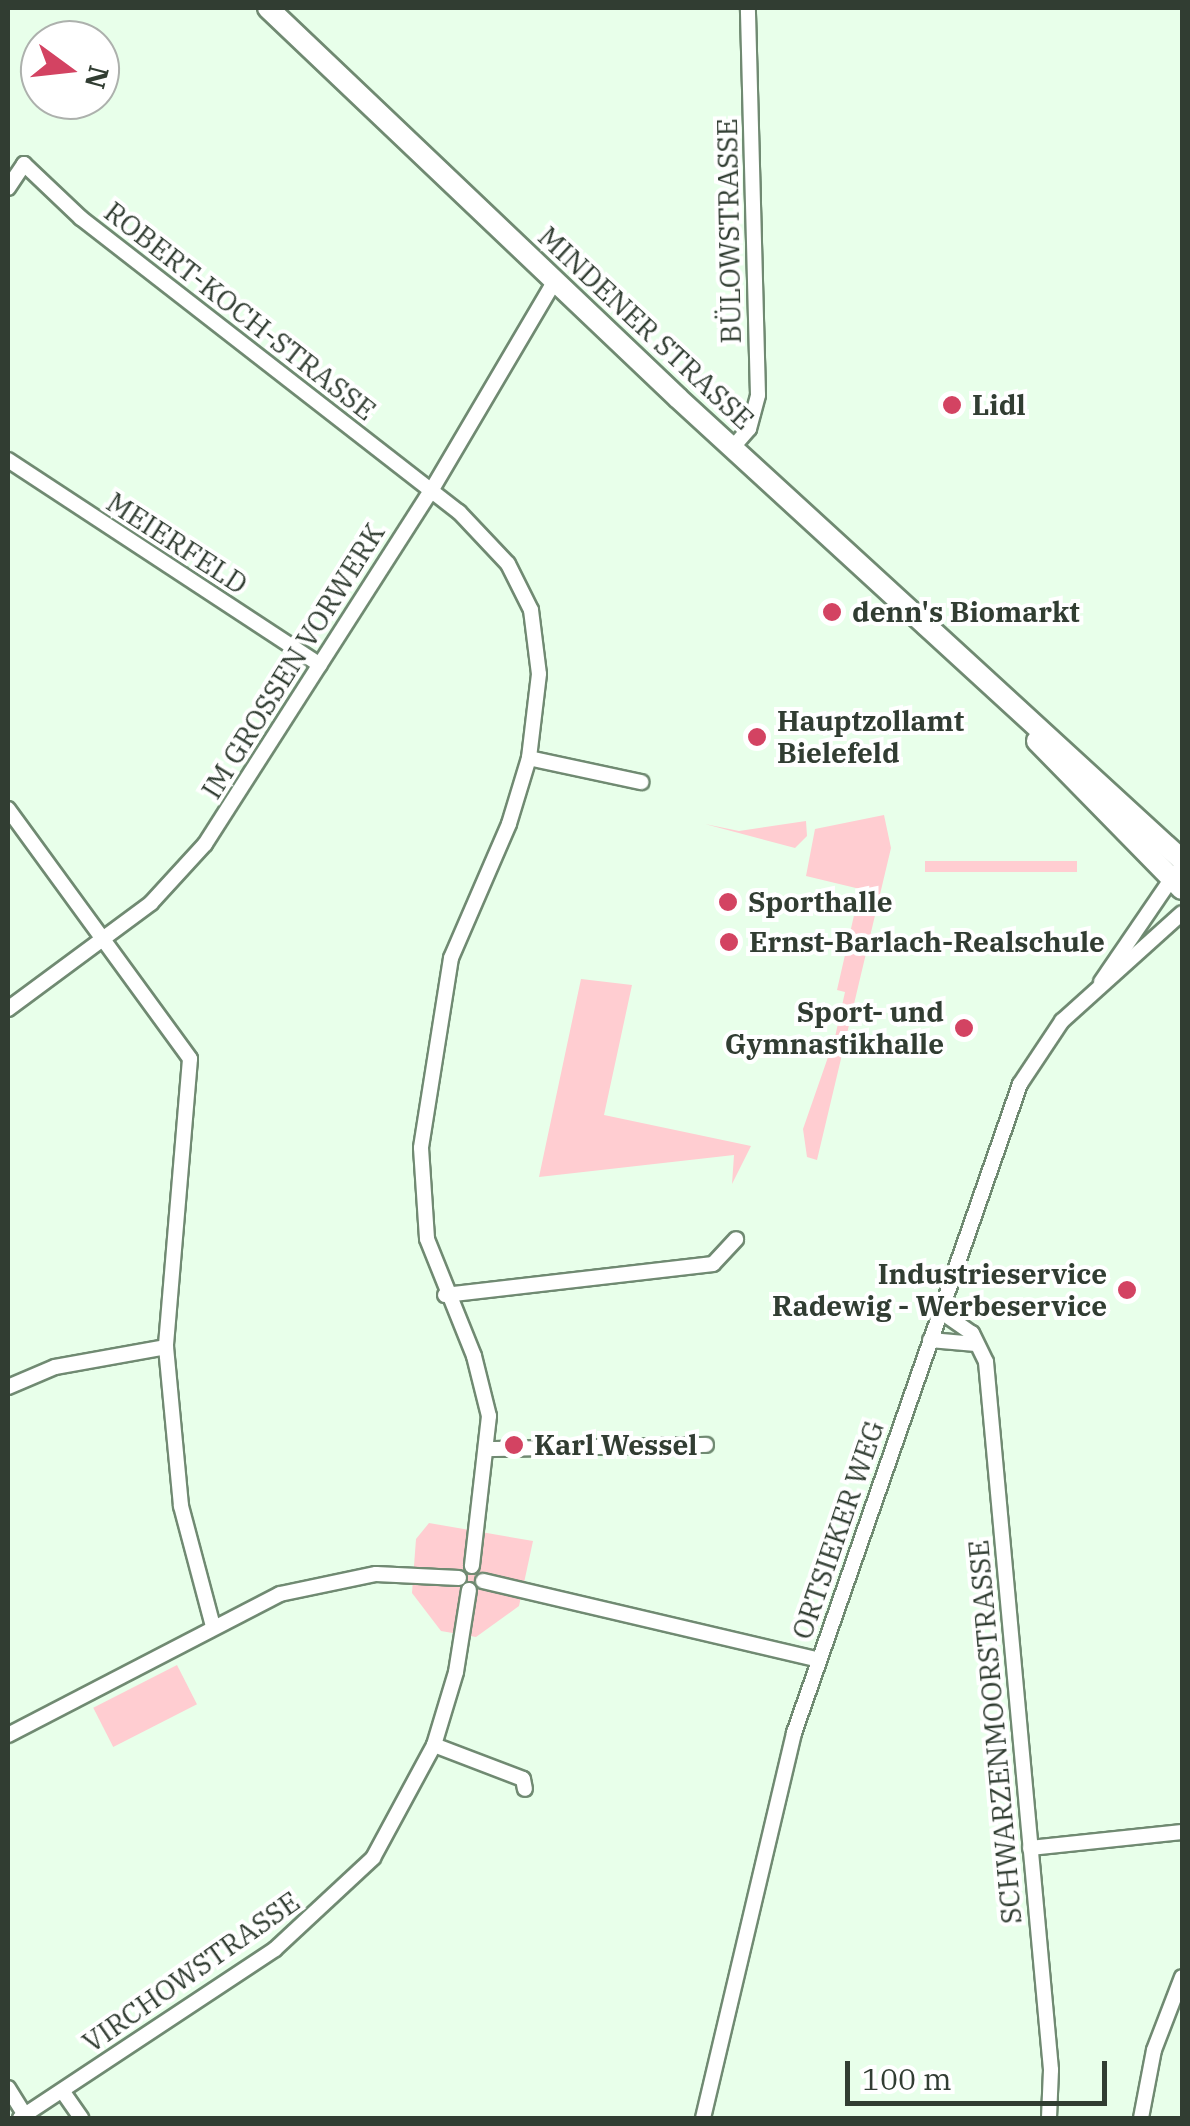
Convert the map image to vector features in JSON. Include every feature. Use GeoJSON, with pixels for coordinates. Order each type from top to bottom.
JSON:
{"type":"FeatureCollection","features":[{"type":"Feature","properties":{"kind":"street","name":"MINDENER STRASSE"},"geometry":{"type":"LineString","coordinates":[[268,8],[554,282],[989,688],[1095,775],[1180,868]]}},
{"type":"Feature","properties":{"kind":"street","name":"BÜLOWSTRASSE"},"geometry":{"type":"LineString","coordinates":[[734,446],[749,429],[758,396],[748,8]]}},
{"type":"Feature","properties":{"kind":"street","name":"ROBERT-KOCH-STRASSE"},"geometry":{"type":"LineString","coordinates":[[8,188],[24,164],[82,218],[431,491],[492,544],[531,610],[539,674],[529,758],[509,824],[463,922],[442,998],[420,1178],[427,1239],[445,1295],[483,1385],[489,1449],[472,1566]]}},
{"type":"Feature","properties":{"kind":"street","name":"IM GROSSEN VORWERK"},"geometry":{"type":"LineString","coordinates":[[8,1009],[151,902],[204,844],[431,491],[554,282]]}},
{"type":"Feature","properties":{"kind":"street","name":"MEIERFELD"},"geometry":{"type":"LineString","coordinates":[[8,460],[320,665]]}},
{"type":"Feature","properties":{"kind":"street"},"geometry":{"type":"LineString","coordinates":[[529,758],[641,782]]}},
{"type":"Feature","properties":{"kind":"street"},"geometry":{"type":"LineString","coordinates":[[8,809],[182,1042],[193,1079],[176,1184],[166,1346],[182,1506],[213,1626]]}},
{"type":"Feature","properties":{"kind":"street","name":"ORTSIEKER WEG"},"geometry":{"type":"LineString","coordinates":[[1095,992],[1180,868]]}},
{"type":"Feature","properties":{"kind":"street","name":"ORTSIEKER WEG"},"geometry":{"type":"LineString","coordinates":[[703,2118],[780,1785],[1020,1084],[1049,1035],[1182,913]]}},
{"type":"Feature","properties":{"kind":"street"},"geometry":{"type":"LineString","coordinates":[[445,1295],[713,1264],[736,1239]]}},
{"type":"Feature","properties":{"kind":"street"},"geometry":{"type":"LineString","coordinates":[[930,1340],[976,1344],[972,1333],[940,1312]]}},
{"type":"Feature","properties":{"kind":"street","name":"SCHWARZENMOORSTRASSE"},"geometry":{"type":"LineString","coordinates":[[976,1344],[986,1362],[1051,2070],[1048,2118]]}},
{"type":"Feature","properties":{"kind":"street"},"geometry":{"type":"LineString","coordinates":[[8,1387],[55,1366],[166,1346]]}},
{"type":"Feature","properties":{"kind":"street"},"geometry":{"type":"LineString","coordinates":[[489,1449],[706,1445]]}},
{"type":"Feature","properties":{"kind":"street"},"geometry":{"type":"LineString","coordinates":[[459,1578],[472,1566],[483,1581],[820,1660]]}},
{"type":"Feature","properties":{"kind":"street"},"geometry":{"type":"LineString","coordinates":[[8,1735],[265,1599],[341,1578],[404,1573],[459,1578],[469,1590],[483,1581]]}},
{"type":"Feature","properties":{"kind":"street","name":"VIRCHOWSTRASSE"},"geometry":{"type":"LineString","coordinates":[[22,2117],[275,1949],[344,1892],[397,1822],[434,1744],[456,1672],[469,1590]]}},
{"type":"Feature","properties":{"kind":"street"},"geometry":{"type":"LineString","coordinates":[[434,1744],[523,1780],[526,1789]]}},
{"type":"Feature","properties":{"kind":"street"},"geometry":{"type":"LineString","coordinates":[[1030,1848],[1182,1832]]}},
{"type":"Feature","properties":{"kind":"street"},"geometry":{"type":"LineString","coordinates":[[1142,2118],[1166,2010],[1182,1977]]}},
{"type":"Feature","properties":{"kind":"street"},"geometry":{"type":"LineString","coordinates":[[8,2088],[22,2117]]}},
{"type":"Feature","properties":{"kind":"street"},"geometry":{"type":"LineString","coordinates":[[63,2092],[81,2118]]}},
{"type":"Feature","properties":{"kind":"shaded area"},"geometry":{"type":"Polygon","coordinates":[[[884,815],[891,848],[817,1160],[807,1157],[803,1129],[835,1037],[845,992],[837,990],[860,889],[806,876],[815,829],[884,815]]]}},
{"type":"Feature","properties":{"kind":"shaded area"},"geometry":{"type":"Polygon","coordinates":[[[806,821],[807,836],[795,848],[705,824],[739,831],[806,821]]]}},
{"type":"Feature","properties":{"kind":"shaded area"},"geometry":{"type":"Polygon","coordinates":[[[925,861],[1077,861],[1077,872],[925,872],[925,861]]]}},
{"type":"Feature","properties":{"kind":"shaded area"},"geometry":{"type":"Polygon","coordinates":[[[581,979],[632,985],[604,1115],[751,1146],[732,1184],[734,1155],[539,1177],[581,979]]]}},
{"type":"Feature","properties":{"kind":"shaded area"},"geometry":{"type":"Polygon","coordinates":[[[429,1523],[533,1541],[519,1606],[476,1637],[441,1631],[412,1593],[416,1539],[429,1523]]]}},
{"type":"Feature","properties":{"kind":"shaded area"},"geometry":{"type":"Polygon","coordinates":[[[177,1665],[197,1704],[113,1747],[93,1708],[177,1665]]]}},
{"type":"Feature","properties":{"kind":"place","name":"Lidl"},"geometry":{"type":"Point","coordinates":[952,405]}},
{"type":"Feature","properties":{"kind":"place","name":"denn's Biomarkt"},"geometry":{"type":"Point","coordinates":[832,612]}},
{"type":"Feature","properties":{"kind":"place","name":"Hauptzollamt Bielefeld"},"geometry":{"type":"Point","coordinates":[757,737]}},
{"type":"Feature","properties":{"kind":"place","name":"Sporthalle"},"geometry":{"type":"Point","coordinates":[728,902]}},
{"type":"Feature","properties":{"kind":"place","name":"Ernst-Barlach-Realschule"},"geometry":{"type":"Point","coordinates":[729,942]}},
{"type":"Feature","properties":{"kind":"place","name":"Sport- und Gymnastikhalle"},"geometry":{"type":"Point","coordinates":[964,1028]}},
{"type":"Feature","properties":{"kind":"place","name":"Industrieservice Radewig - Werbeservice"},"geometry":{"type":"Point","coordinates":[1127,1290]}},
{"type":"Feature","properties":{"kind":"place","name":"Karl Wessel"},"geometry":{"type":"Point","coordinates":[514,1445]}}]}
